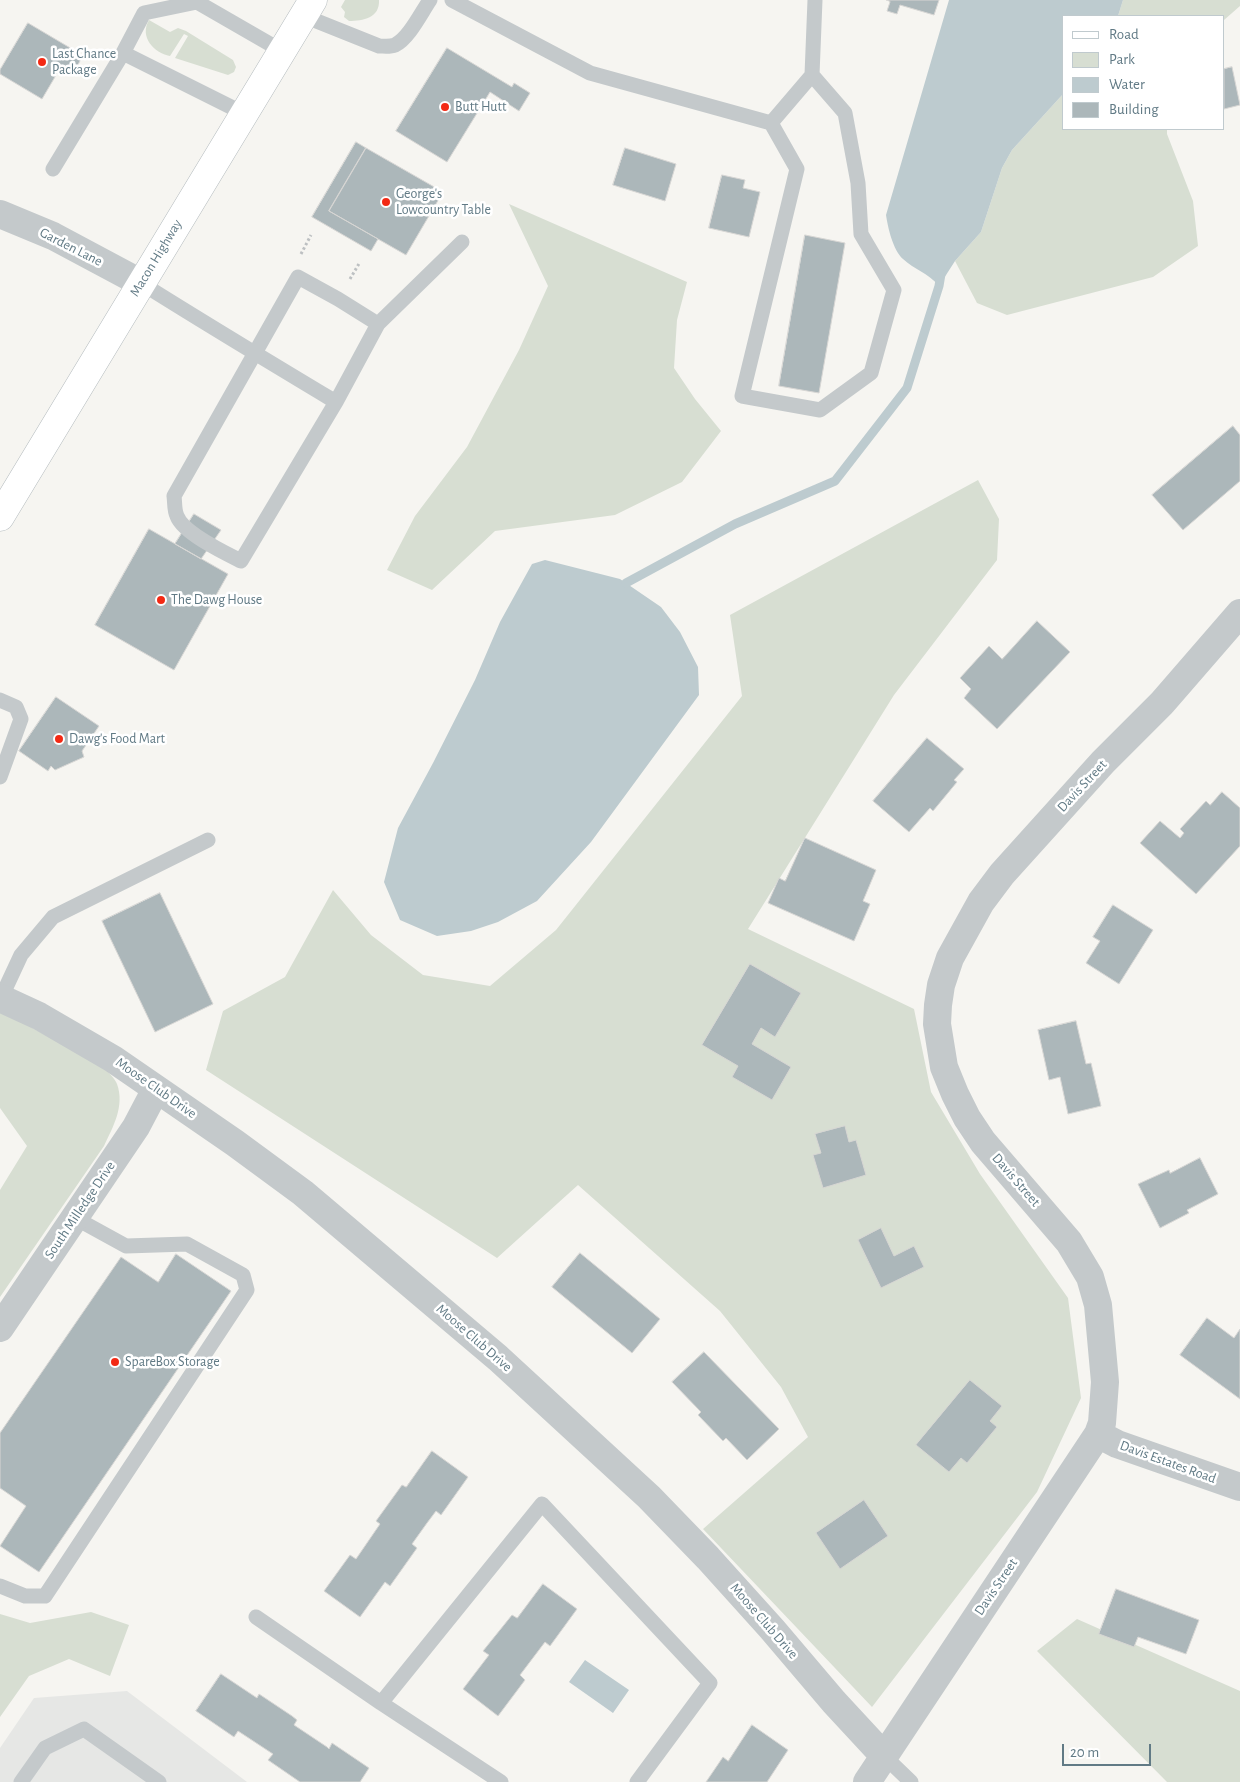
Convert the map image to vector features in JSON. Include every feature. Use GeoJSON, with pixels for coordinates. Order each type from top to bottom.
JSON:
{"type":"FeatureCollection","features":[{"type":"Feature","properties":{"kind":"main road","name":"Macon Highway"},"geometry":{"type":"LineString","coordinates":[[0,517],[308,8]]}},
{"type":"Feature","properties":{"kind":"street","name":"Garden Lane"},"geometry":{"type":"LineString","coordinates":[[0,214],[54,236],[141,283]]}},
{"type":"Feature","properties":{"kind":"street","name":"Davis Street"},"geometry":{"type":"LineString","coordinates":[[867,1782],[1098,1434],[1102,1423],[1105,1382],[1098,1305],[1090,1277],[1069,1242],[983,1142],[967,1118],[944,1066],[937,1024],[940,995],[950,958],[981,902],[1002,874],[1103,762],[1162,703],[1240,613]]}},
{"type":"Feature","properties":{"kind":"street","name":"Moose Club Drive"},"geometry":{"type":"LineString","coordinates":[[0,998],[40,1016],[114,1059],[235,1143],[303,1193],[498,1358],[649,1497],[708,1558],[884,1756]]}},
{"type":"Feature","properties":{"kind":"street","name":"South Milledge Drive"},"geometry":{"type":"LineString","coordinates":[[0,1328],[136,1127],[156,1089]]}},
{"type":"Feature","properties":{"kind":"street","name":"Davis Estates Road"},"geometry":{"type":"LineString","coordinates":[[1098,1434],[1117,1444],[1240,1487]]}},
{"type":"Feature","properties":{"kind":"lane"},"geometry":{"type":"LineString","coordinates":[[308,8],[379,46],[388,47],[395,45],[405,37],[430,0]]}},
{"type":"Feature","properties":{"kind":"lane"},"geometry":{"type":"LineString","coordinates":[[452,0],[590,73],[771,123],[796,169],[742,396],[820,410],[871,373],[894,290],[861,234],[858,183],[845,113],[812,75]]}},
{"type":"Feature","properties":{"kind":"lane"},"geometry":{"type":"LineString","coordinates":[[771,123],[812,75],[815,0]]}},
{"type":"Feature","properties":{"kind":"lane"},"geometry":{"type":"LineString","coordinates":[[53,169],[123,53],[144,12],[197,2],[282,51]]}},
{"type":"Feature","properties":{"kind":"lane"},"geometry":{"type":"LineString","coordinates":[[123,53],[245,114]]}},
{"type":"Feature","properties":{"kind":"lane"},"geometry":{"type":"LineString","coordinates":[[378,324],[298,277],[174,496],[177,516],[185,527],[211,545],[241,561],[336,402],[378,324],[462,242]]}},
{"type":"Feature","properties":{"kind":"lane"},"geometry":{"type":"LineString","coordinates":[[141,283],[336,402]]}},
{"type":"Feature","properties":{"kind":"lane"},"geometry":{"type":"LineString","coordinates":[[0,700],[16,707],[21,719],[0,777]]}},
{"type":"Feature","properties":{"kind":"lane"},"geometry":{"type":"LineString","coordinates":[[0,998],[21,955],[53,917],[208,840]]}},
{"type":"Feature","properties":{"kind":"lane"},"geometry":{"type":"LineString","coordinates":[[0,1586],[25,1596],[45,1596],[247,1290],[243,1275],[187,1244],[126,1246],[75,1218]]}},
{"type":"Feature","properties":{"kind":"lane"},"geometry":{"type":"LineString","coordinates":[[381,1703],[542,1504],[710,1683],[637,1782]]}},
{"type":"Feature","properties":{"kind":"lane"},"geometry":{"type":"LineString","coordinates":[[256,1617],[381,1703],[501,1782]]}},
{"type":"Feature","properties":{"kind":"lane"},"geometry":{"type":"LineString","coordinates":[[21,1782],[45,1748],[84,1729],[160,1782]]}},
{"type":"Feature","properties":{"kind":"lane"},"geometry":{"type":"LineString","coordinates":[[884,1756],[911,1782]]}},
{"type":"Feature","properties":{"kind":"shaded area"},"geometry":{"type":"Polygon","coordinates":[[[127,1691],[247,1782],[0,1782],[0,1748],[34,1698],[127,1691]]]}},
{"type":"Feature","properties":{"kind":"green space"},"geometry":{"type":"Polygon","coordinates":[[[345,0],[379,0],[379,6],[374,15],[370,17],[349,21],[344,17],[345,12],[341,7],[345,0]]]}},
{"type":"Feature","properties":{"kind":"green space"},"geometry":{"type":"Polygon","coordinates":[[[1123,0],[1240,0],[1240,6],[1225,19],[1225,15],[1118,15],[1123,0]]]}},
{"type":"Feature","properties":{"kind":"green space"},"geometry":{"type":"Polygon","coordinates":[[[149,20],[170,32],[178,28],[186,31],[233,60],[236,67],[234,72],[228,75],[175,58],[188,36],[184,34],[170,56],[154,48],[147,38],[146,26],[149,20]]]}},
{"type":"Feature","properties":{"kind":"green space"},"geometry":{"type":"Polygon","coordinates":[[[1062,95],[1062,130],[1167,130],[1193,201],[1198,246],[1153,277],[1007,315],[977,303],[955,261],[981,232],[1002,168],[1012,150],[1062,95]]]}},
{"type":"Feature","properties":{"kind":"green space"},"geometry":{"type":"Polygon","coordinates":[[[509,204],[687,282],[677,320],[674,368],[695,399],[721,431],[682,482],[615,515],[495,531],[432,590],[387,570],[415,516],[467,447],[519,350],[548,286],[509,204]]]}},
{"type":"Feature","properties":{"kind":"green space"},"geometry":{"type":"Polygon","coordinates":[[[978,480],[999,519],[997,560],[894,695],[748,929],[914,1009],[931,1092],[980,1174],[1068,1298],[1081,1398],[1037,1492],[872,1707],[703,1529],[808,1437],[781,1387],[720,1311],[578,1185],[497,1258],[206,1070],[223,1011],[285,977],[333,890],[371,935],[423,975],[490,986],[556,930],[742,696],[730,615],[978,480]]]}},
{"type":"Feature","properties":{"kind":"green space"},"geometry":{"type":"Polygon","coordinates":[[[0,1010],[105,1068],[117,1084],[120,1100],[117,1116],[104,1146],[0,1297],[0,1190],[27,1146],[0,1108],[0,1010]]]}},
{"type":"Feature","properties":{"kind":"green space"},"geometry":{"type":"Polygon","coordinates":[[[91,1612],[129,1625],[110,1676],[69,1659],[29,1676],[0,1717],[0,1614],[30,1623],[91,1612]]]}},
{"type":"Feature","properties":{"kind":"green space"},"geometry":{"type":"Polygon","coordinates":[[[1077,1619],[1240,1691],[1240,1782],[1167,1782],[1037,1651],[1077,1619]]]}},
{"type":"Feature","properties":{"kind":"water"},"geometry":{"type":"Polygon","coordinates":[[[949,0],[1123,0],[1118,15],[1062,15],[1062,95],[1012,150],[1002,168],[981,232],[955,261],[939,286],[930,277],[899,255],[891,238],[886,215],[949,0]]]}},
{"type":"Feature","properties":{"kind":"water"},"geometry":{"type":"Polygon","coordinates":[[[545,560],[620,579],[661,607],[680,632],[698,667],[699,695],[591,842],[537,901],[498,922],[471,931],[437,936],[400,920],[384,882],[398,828],[475,680],[500,622],[532,564],[545,560]]]}},
{"type":"Feature","properties":{"kind":"water"},"geometry":{"type":"Polygon","coordinates":[[[585,1660],[629,1690],[613,1713],[569,1682],[585,1660]]]}},
{"type":"Feature","properties":{"kind":"building"},"geometry":{"type":"Polygon","coordinates":[[[887,0],[939,0],[934,15],[900,5],[897,14],[887,11],[890,2],[887,0]]]}},
{"type":"Feature","properties":{"kind":"building","name":"Last Chance Package"},"geometry":{"type":"Polygon","coordinates":[[[28,23],[72,49],[70,52],[81,59],[74,72],[62,65],[42,99],[0,74],[0,70],[28,23]]]}},
{"type":"Feature","properties":{"kind":"building","name":"Butt Hutt"},"geometry":{"type":"Polygon","coordinates":[[[447,48],[512,87],[514,83],[530,93],[519,111],[490,92],[447,162],[396,131],[447,48]]]}},
{"type":"Feature","properties":{"kind":"building"},"geometry":{"type":"Polygon","coordinates":[[[1232,67],[1240,105],[1225,109],[1225,69],[1232,67]]]}},
{"type":"Feature","properties":{"kind":"building"},"geometry":{"type":"Polygon","coordinates":[[[356,142],[366,148],[329,211],[378,239],[371,251],[312,217],[356,142]]]}},
{"type":"Feature","properties":{"kind":"building","name":"George's Lowcountry Table"},"geometry":{"type":"Polygon","coordinates":[[[366,148],[443,192],[406,255],[329,211],[366,148]]]}},
{"type":"Feature","properties":{"kind":"building"},"geometry":{"type":"Polygon","coordinates":[[[625,148],[676,164],[665,201],[613,185],[625,148]]]}},
{"type":"Feature","properties":{"kind":"building"},"geometry":{"type":"Polygon","coordinates":[[[722,175],[745,180],[743,188],[760,192],[749,237],[709,228],[722,175]]]}},
{"type":"Feature","properties":{"kind":"building"},"geometry":{"type":"Polygon","coordinates":[[[805,235],[845,243],[819,393],[779,386],[805,235]]]}},
{"type":"Feature","properties":{"kind":"building"},"geometry":{"type":"Polygon","coordinates":[[[1233,426],[1240,435],[1240,481],[1183,530],[1152,495],[1233,426]]]}},
{"type":"Feature","properties":{"kind":"building"},"geometry":{"type":"Polygon","coordinates":[[[194,514],[221,530],[201,559],[175,544],[194,514]]]}},
{"type":"Feature","properties":{"kind":"building","name":"The Dawg House"},"geometry":{"type":"Polygon","coordinates":[[[149,529],[228,574],[174,670],[95,625],[149,529]]]}},
{"type":"Feature","properties":{"kind":"building"},"geometry":{"type":"Polygon","coordinates":[[[1037,621],[1070,652],[997,729],[964,698],[971,689],[960,678],[989,646],[1002,659],[1037,621]]]}},
{"type":"Feature","properties":{"kind":"building","name":"Dawg's Food Mart"},"geometry":{"type":"Polygon","coordinates":[[[56,697],[99,726],[82,751],[84,757],[55,770],[51,766],[48,771],[19,751],[56,697]]]}},
{"type":"Feature","properties":{"kind":"building"},"geometry":{"type":"Polygon","coordinates":[[[927,738],[964,769],[954,780],[957,782],[933,811],[930,808],[909,832],[873,801],[927,738]]]}},
{"type":"Feature","properties":{"kind":"building"},"geometry":{"type":"Polygon","coordinates":[[[1222,792],[1240,808],[1240,846],[1196,894],[1140,843],[1160,821],[1180,838],[1184,833],[1180,829],[1206,801],[1210,805],[1222,792]]]}},
{"type":"Feature","properties":{"kind":"building"},"geometry":{"type":"Polygon","coordinates":[[[805,838],[876,870],[863,901],[870,904],[854,941],[768,903],[779,878],[785,881],[805,838]]]}},
{"type":"Feature","properties":{"kind":"building"},"geometry":{"type":"Polygon","coordinates":[[[160,893],[213,1004],[155,1032],[102,921],[160,893]]]}},
{"type":"Feature","properties":{"kind":"building"},"geometry":{"type":"Polygon","coordinates":[[[1113,905],[1153,930],[1119,984],[1086,963],[1100,941],[1093,937],[1113,905]]]}},
{"type":"Feature","properties":{"kind":"building"},"geometry":{"type":"Polygon","coordinates":[[[750,964],[801,993],[775,1037],[761,1028],[752,1044],[791,1067],[772,1100],[732,1077],[738,1066],[702,1045],[750,964]]]}},
{"type":"Feature","properties":{"kind":"building"},"geometry":{"type":"Polygon","coordinates":[[[1076,1021],[1086,1064],[1091,1063],[1101,1106],[1068,1114],[1060,1077],[1049,1080],[1038,1030],[1076,1021]]]}},
{"type":"Feature","properties":{"kind":"building"},"geometry":{"type":"Polygon","coordinates":[[[845,1126],[849,1142],[856,1140],[866,1175],[823,1188],[813,1155],[821,1153],[815,1134],[845,1126]]]}},
{"type":"Feature","properties":{"kind":"building"},"geometry":{"type":"Polygon","coordinates":[[[1200,1158],[1218,1194],[1187,1210],[1189,1213],[1160,1228],[1138,1184],[1169,1170],[1170,1173],[1200,1158]]]}},
{"type":"Feature","properties":{"kind":"building"},"geometry":{"type":"Polygon","coordinates":[[[881,1228],[894,1256],[914,1246],[924,1267],[881,1288],[858,1240],[881,1228]]]}},
{"type":"Feature","properties":{"kind":"building"},"geometry":{"type":"Polygon","coordinates":[[[580,1253],[660,1319],[632,1353],[552,1287],[580,1253]]]}},
{"type":"Feature","properties":{"kind":"building","name":"SpareBox Storage"},"geometry":{"type":"Polygon","coordinates":[[[176,1254],[231,1291],[39,1572],[0,1546],[26,1506],[0,1488],[0,1433],[121,1257],[158,1282],[176,1254]]]}},
{"type":"Feature","properties":{"kind":"building"},"geometry":{"type":"Polygon","coordinates":[[[1207,1318],[1234,1338],[1240,1329],[1240,1399],[1180,1355],[1207,1318]]]}},
{"type":"Feature","properties":{"kind":"building"},"geometry":{"type":"Polygon","coordinates":[[[704,1352],[779,1429],[747,1460],[726,1438],[723,1441],[698,1415],[701,1412],[672,1382],[704,1352]]]}},
{"type":"Feature","properties":{"kind":"building"},"geometry":{"type":"Polygon","coordinates":[[[970,1380],[1002,1406],[990,1421],[997,1427],[967,1463],[961,1458],[949,1472],[916,1445],[970,1380]]]}},
{"type":"Feature","properties":{"kind":"building"},"geometry":{"type":"Polygon","coordinates":[[[432,1451],[468,1477],[441,1515],[436,1511],[427,1523],[412,1544],[417,1548],[390,1586],[385,1582],[360,1617],[324,1591],[350,1555],[356,1559],[380,1524],[376,1521],[402,1485],[406,1487],[432,1451]]]}},
{"type":"Feature","properties":{"kind":"building"},"geometry":{"type":"Polygon","coordinates":[[[864,1500],[888,1536],[840,1569],[816,1533],[864,1500]]]}},
{"type":"Feature","properties":{"kind":"building"},"geometry":{"type":"Polygon","coordinates":[[[543,1584],[577,1609],[550,1646],[545,1642],[520,1675],[525,1680],[498,1716],[463,1689],[489,1655],[483,1651],[512,1615],[517,1618],[543,1584]]]}},
{"type":"Feature","properties":{"kind":"building"},"geometry":{"type":"Polygon","coordinates":[[[1116,1589],[1199,1620],[1186,1654],[1138,1637],[1134,1647],[1099,1634],[1116,1589]]]}},
{"type":"Feature","properties":{"kind":"building"},"geometry":{"type":"Polygon","coordinates":[[[221,1674],[257,1698],[259,1694],[292,1716],[297,1720],[294,1725],[329,1749],[332,1743],[369,1768],[360,1782],[300,1782],[268,1760],[273,1754],[238,1731],[234,1737],[196,1711],[221,1674]]]}},
{"type":"Feature","properties":{"kind":"building"},"geometry":{"type":"Polygon","coordinates":[[[752,1725],[788,1750],[767,1782],[706,1782],[723,1757],[728,1761],[752,1725]]]}},
{"type":"Feature","properties":{"kind":"waterway"},"geometry":{"type":"LineString","coordinates":[[626,583],[735,524],[835,481],[907,388],[939,286],[941,274]]}},
{"type":"Feature","properties":{"kind":"place","name":"Last Chance Package"},"geometry":{"type":"Point","coordinates":[42,62]}},
{"type":"Feature","properties":{"kind":"place","name":"Butt Hutt"},"geometry":{"type":"Point","coordinates":[445,107]}},
{"type":"Feature","properties":{"kind":"place","name":"George's Lowcountry Table"},"geometry":{"type":"Point","coordinates":[386,202]}},
{"type":"Feature","properties":{"kind":"place","name":"The Dawg House"},"geometry":{"type":"Point","coordinates":[161,600]}},
{"type":"Feature","properties":{"kind":"place","name":"Dawg's Food Mart"},"geometry":{"type":"Point","coordinates":[59,739]}},
{"type":"Feature","properties":{"kind":"place","name":"SpareBox Storage"},"geometry":{"type":"Point","coordinates":[115,1362]}}]}
